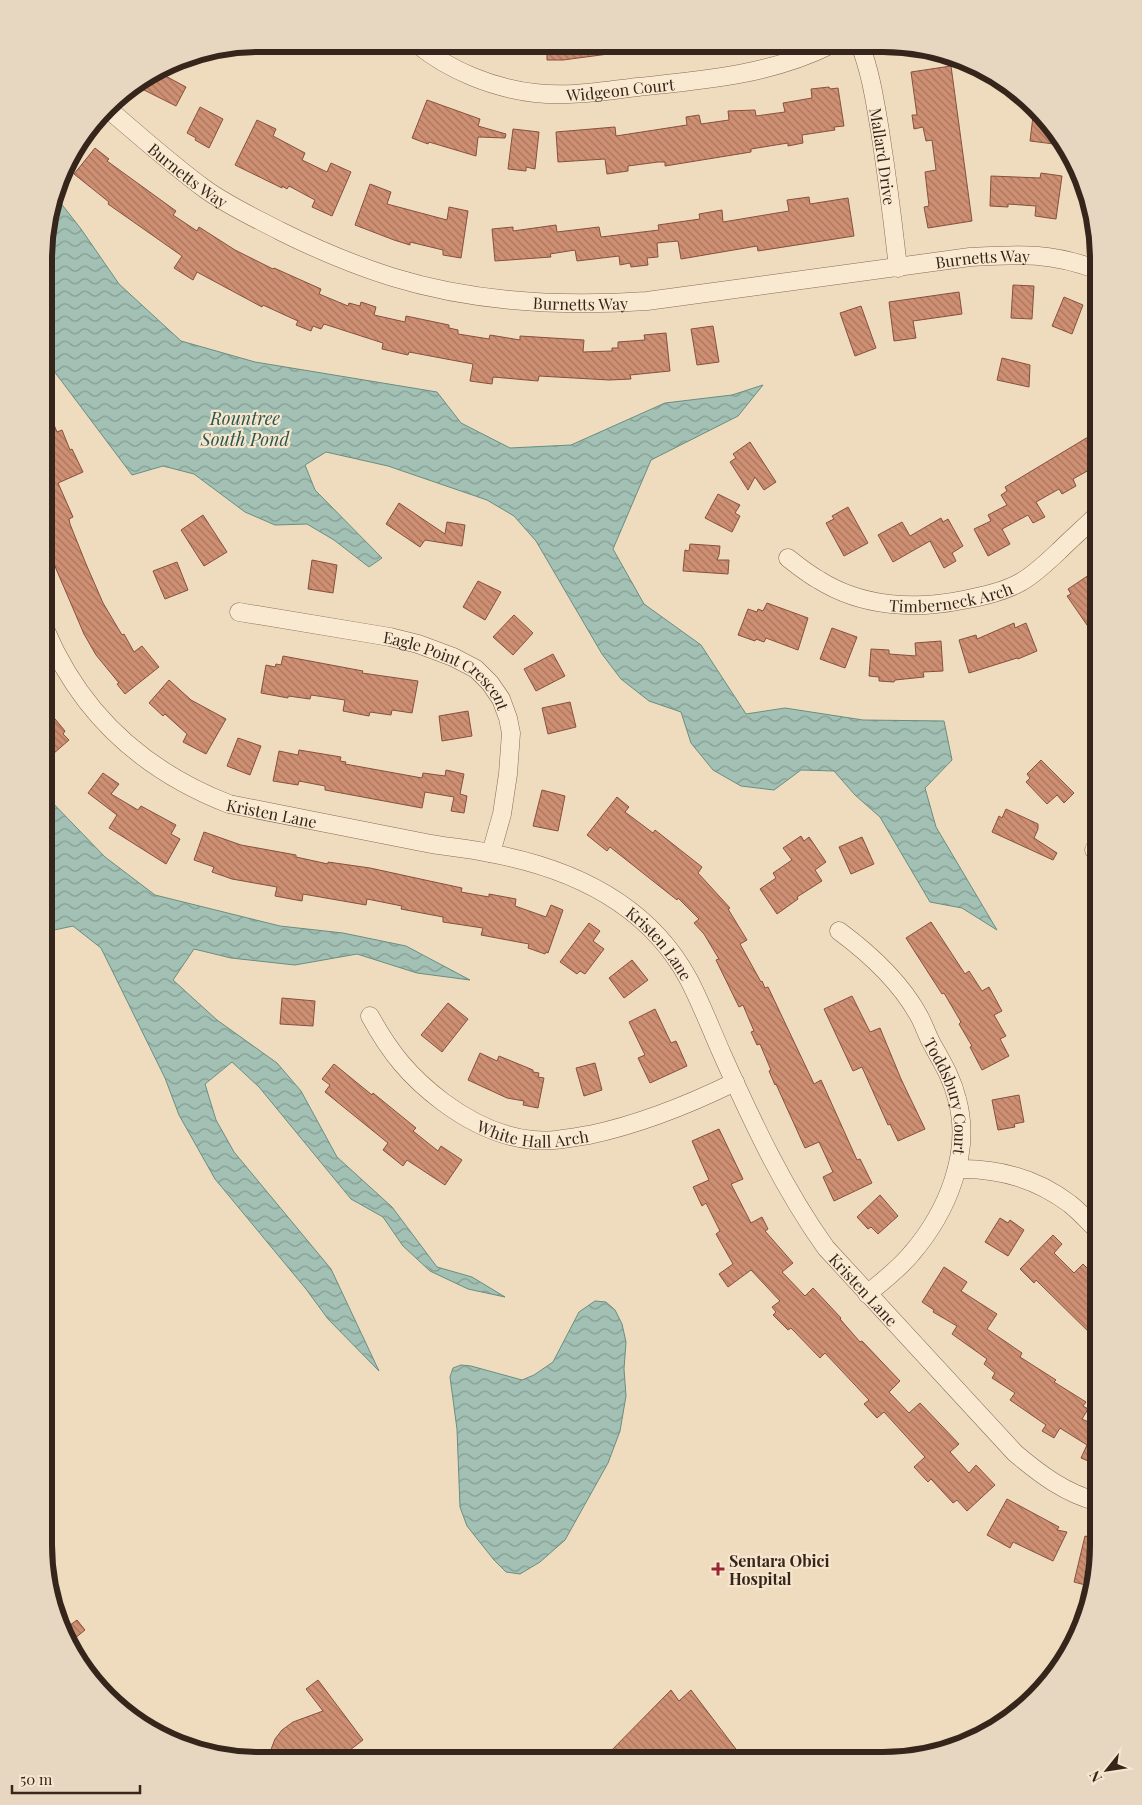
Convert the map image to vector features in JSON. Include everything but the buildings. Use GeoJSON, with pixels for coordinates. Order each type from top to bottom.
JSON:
{"type":"FeatureCollection","features":[{"type":"Feature","properties":{"kind":"street","name":"Widgeon Court"},"geometry":{"type":"LineString","coordinates":[[429,52],[453,68],[505,88],[536,93],[573,95],[744,74],[782,64],[812,52]]}},
{"type":"Feature","properties":{"kind":"street","name":"Mallard Drive"},"geometry":{"type":"LineString","coordinates":[[863,52],[868,65],[888,178],[898,268]]}},
{"type":"Feature","properties":{"kind":"street","name":"Burnetts Way"},"geometry":{"type":"LineString","coordinates":[[113,113],[205,189],[258,220],[350,262],[393,277],[448,290],[555,304],[601,304],[647,301],[970,257],[1020,254],[1050,256],[1079,262],[1090,267]]}},
{"type":"Feature","properties":{"kind":"street","name":"Timberneck Arch"},"geometry":{"type":"LineString","coordinates":[[788,558],[820,581],[851,595],[906,606],[940,605],[993,594],[1020,582],[1036,572],[1090,524]]}},
{"type":"Feature","properties":{"kind":"street","name":"Eagle Point Crescent"},"geometry":{"type":"LineString","coordinates":[[239,612],[390,637],[418,644],[453,657],[476,669],[490,683],[501,699],[508,718],[511,734],[502,814],[491,853]]}},
{"type":"Feature","properties":{"kind":"street","name":"Kristen Lane"},"geometry":{"type":"LineString","coordinates":[[52,643],[72,680],[91,709],[115,734],[142,758],[202,794],[229,804],[431,844],[491,853],[522,861],[566,875],[600,890],[626,906],[649,926],[689,979],[735,1082],[785,1184],[804,1217],[826,1248],[1015,1453],[1058,1486],[1090,1500]]}},
{"type":"Feature","properties":{"kind":"street","name":"Toddsbury Court"},"geometry":{"type":"LineString","coordinates":[[839,931],[860,946],[879,964],[900,988],[918,1015],[950,1076],[958,1100],[962,1126],[961,1151],[957,1170],[942,1208],[912,1253],[891,1275],[867,1294]]}},
{"type":"Feature","properties":{"kind":"street","name":"White Hall Arch"},"geometry":{"type":"LineString","coordinates":[[370,1016],[395,1056],[424,1088],[459,1114],[482,1126],[515,1137],[559,1141],[614,1130],[693,1103],[735,1082]]}},
{"type":"Feature","properties":{"kind":"street"},"geometry":{"type":"LineString","coordinates":[[957,1170],[969,1169],[1002,1172],[1029,1180],[1049,1189],[1071,1205],[1090,1223]]}},
{"type":"Feature","properties":{"kind":"water","name":"Rountree South Pond"},"geometry":{"type":"Polygon","coordinates":[[[61,203],[119,284],[181,341],[255,362],[437,392],[461,423],[510,448],[571,445],[665,403],[732,395],[763,385],[738,416],[651,460],[613,549],[644,604],[701,645],[746,714],[785,708],[863,720],[944,721],[952,760],[925,788],[936,827],[997,930],[962,908],[930,902],[880,817],[855,795],[834,771],[801,770],[774,790],[741,786],[713,770],[691,743],[681,712],[649,701],[621,679],[602,654],[536,541],[514,516],[487,500],[388,466],[326,452],[305,465],[315,490],[382,558],[369,567],[334,540],[307,524],[275,525],[245,512],[194,474],[163,466],[132,475],[52,368],[52,260],[56,219],[61,203]]]}},
{"type":"Feature","properties":{"kind":"water"},"geometry":{"type":"Polygon","coordinates":[[[52,802],[105,857],[155,895],[280,926],[343,933],[406,946],[470,980],[417,973],[357,954],[295,965],[231,958],[194,949],[173,980],[217,1020],[277,1063],[301,1091],[337,1157],[392,1207],[437,1267],[472,1277],[505,1297],[468,1289],[430,1271],[403,1246],[383,1217],[351,1199],[259,1087],[232,1062],[205,1084],[216,1120],[234,1152],[331,1269],[379,1371],[328,1319],[306,1289],[215,1179],[179,1115],[165,1078],[101,948],[73,926],[52,930],[52,802]]]}},
{"type":"Feature","properties":{"kind":"water"},"geometry":{"type":"Polygon","coordinates":[[[595,1301],[606,1302],[615,1310],[622,1324],[626,1342],[624,1369],[626,1396],[620,1431],[608,1463],[565,1540],[540,1562],[520,1574],[506,1572],[467,1526],[460,1507],[457,1429],[450,1377],[453,1368],[461,1365],[522,1380],[534,1375],[553,1362],[579,1312],[595,1301]]]}},
{"type":"Feature","properties":{"kind":"place","name":"Sentara Obici Hospital"},"geometry":{"type":"Point","coordinates":[718,1569]}}]}
